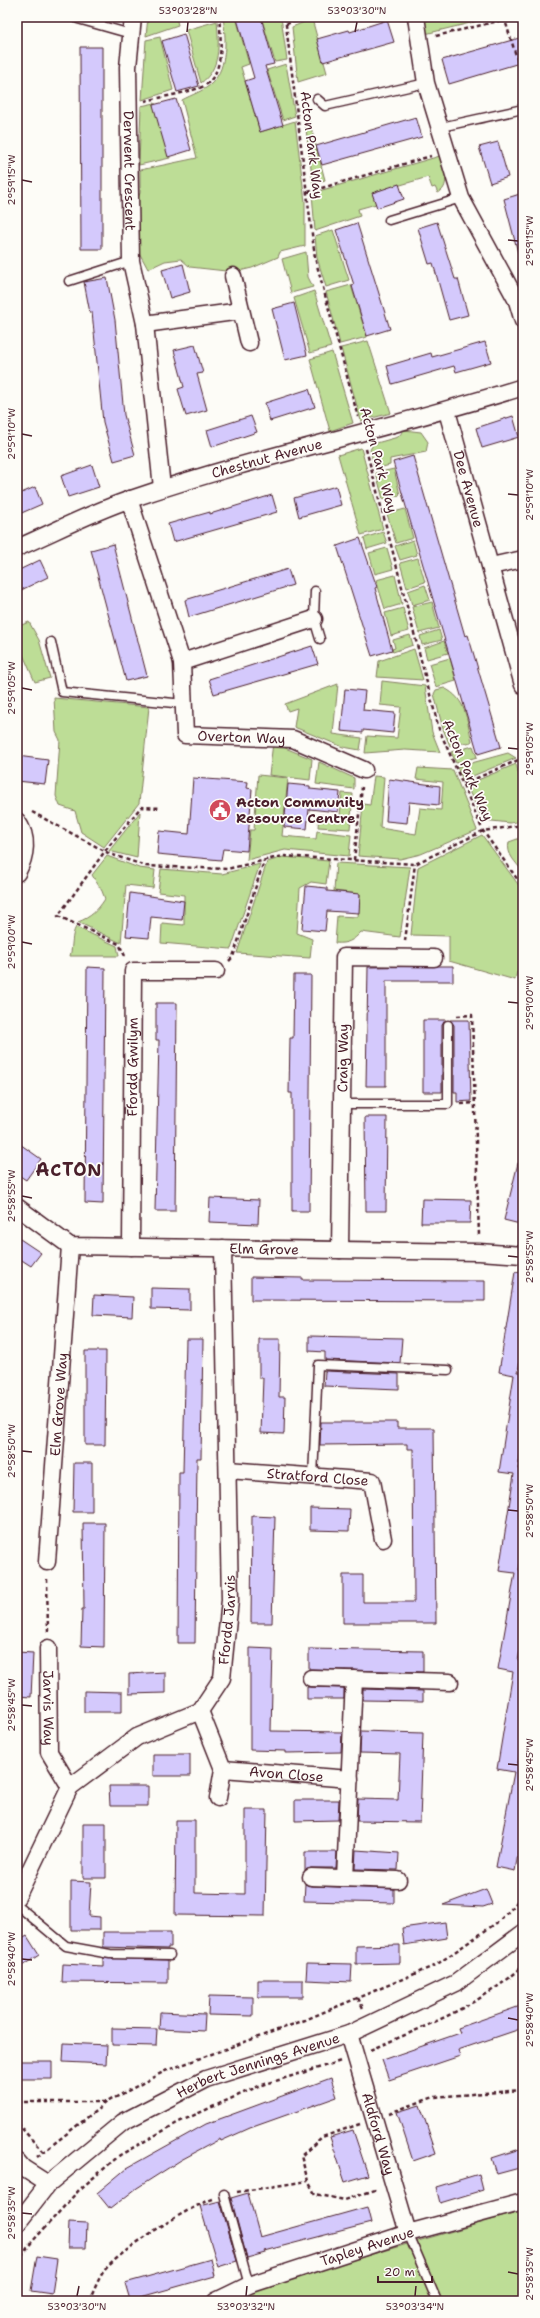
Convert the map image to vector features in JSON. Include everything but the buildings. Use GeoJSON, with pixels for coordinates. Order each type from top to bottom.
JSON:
{"type":"FeatureCollection","features":[{"type":"Feature","properties":{"kind":"street","name":"Derwent Crescent"},"geometry":{"type":"LineString","coordinates":[[133,17],[128,67],[131,261],[145,324],[162,488]]}},
{"type":"Feature","properties":{"kind":"street"},"geometry":{"type":"LineString","coordinates":[[416,17],[426,83],[462,198],[517,301],[523,321]]}},
{"type":"Feature","properties":{"kind":"street"},"geometry":{"type":"LineString","coordinates":[[233,276],[249,343]]}},
{"type":"Feature","properties":{"kind":"street"},"geometry":{"type":"LineString","coordinates":[[145,324],[241,311]]}},
{"type":"Feature","properties":{"kind":"street","name":"Chestnut Avenue"},"geometry":{"type":"LineString","coordinates":[[17,548],[128,499],[162,488],[362,432],[447,412],[523,387]]}},
{"type":"Feature","properties":{"kind":"street","name":"Dee Avenue"},"geometry":{"type":"LineString","coordinates":[[447,412],[523,685]]}},
{"type":"Feature","properties":{"kind":"street","name":"Overton Way"},"geometry":{"type":"LineString","coordinates":[[128,499],[182,662],[186,735],[293,739],[364,770]]}},
{"type":"Feature","properties":{"kind":"street"},"geometry":{"type":"LineString","coordinates":[[491,566],[523,559]]}},
{"type":"Feature","properties":{"kind":"street"},"geometry":{"type":"LineString","coordinates":[[182,662],[314,620]]}},
{"type":"Feature","properties":{"kind":"street"},"geometry":{"type":"LineString","coordinates":[[17,821],[25,837],[26,850],[23,862],[17,873]]}},
{"type":"Feature","properties":{"kind":"street","name":"Craig Way"},"geometry":{"type":"LineString","coordinates":[[340,1250],[344,957],[434,958]]}},
{"type":"Feature","properties":{"kind":"street"},"geometry":{"type":"LineString","coordinates":[[133,971],[216,971]]}},
{"type":"Feature","properties":{"kind":"street","name":"Ffordd Gwilym"},"geometry":{"type":"LineString","coordinates":[[131,1246],[133,971]]}},
{"type":"Feature","properties":{"kind":"street"},"geometry":{"type":"LineString","coordinates":[[17,1207],[70,1246]]}},
{"type":"Feature","properties":{"kind":"street","name":"Elm Grove"},"geometry":{"type":"LineString","coordinates":[[70,1246],[479,1252],[523,1255]]}},
{"type":"Feature","properties":{"kind":"street","name":"Elm Grove Way"},"geometry":{"type":"LineString","coordinates":[[47,1562],[70,1246]]}},
{"type":"Feature","properties":{"kind":"street","name":"Ffordd Jarvis"},"geometry":{"type":"LineString","coordinates":[[200,1710],[222,1678],[230,1600],[223,1248]]}},
{"type":"Feature","properties":{"kind":"street","name":"Stratford Close"},"geometry":{"type":"LineString","coordinates":[[228,1470],[372,1481],[382,1539]]}},
{"type":"Feature","properties":{"kind":"street","name":"Jarvis Way"},"geometry":{"type":"LineString","coordinates":[[48,1648],[49,1752],[70,1787]]}},
{"type":"Feature","properties":{"kind":"street"},"geometry":{"type":"LineString","coordinates":[[311,1678],[450,1682]]}},
{"type":"Feature","properties":{"kind":"street"},"geometry":{"type":"LineString","coordinates":[[345,1878],[354,1679]]}},
{"type":"Feature","properties":{"kind":"street"},"geometry":{"type":"LineString","coordinates":[[17,1897],[70,1787],[137,1737],[200,1710],[223,1769],[218,1798]]}},
{"type":"Feature","properties":{"kind":"street","name":"Avon Close"},"geometry":{"type":"LineString","coordinates":[[223,1769],[350,1779]]}},
{"type":"Feature","properties":{"kind":"street"},"geometry":{"type":"LineString","coordinates":[[311,1877],[398,1880]]}},
{"type":"Feature","properties":{"kind":"street","name":"Herbert Jennings Avenue"},"geometry":{"type":"LineString","coordinates":[[17,2224],[48,2184],[123,2122],[206,2079],[349,2034],[456,1983],[522,1935]]}},
{"type":"Feature","properties":{"kind":"street","name":"Aldford Way"},"geometry":{"type":"LineString","coordinates":[[349,2034],[408,2232]]}},
{"type":"Feature","properties":{"kind":"street"},"geometry":{"type":"LineString","coordinates":[[20,2165],[48,2184]]}},
{"type":"Feature","properties":{"kind":"street","name":"Tapley Avenue"},"geometry":{"type":"LineString","coordinates":[[216,2301],[249,2285],[408,2232],[523,2202]]}},
{"type":"Feature","properties":{"kind":"lane"},"geometry":{"type":"LineString","coordinates":[[78,19],[131,34]]}},
{"type":"Feature","properties":{"kind":"lane"},"geometry":{"type":"LineString","coordinates":[[317,99],[325,106],[426,83]]}},
{"type":"Feature","properties":{"kind":"lane"},"geometry":{"type":"LineString","coordinates":[[441,127],[523,109]]}},
{"type":"Feature","properties":{"kind":"lane"},"geometry":{"type":"LineString","coordinates":[[389,220],[462,198]]}},
{"type":"Feature","properties":{"kind":"lane"},"geometry":{"type":"LineString","coordinates":[[69,281],[131,261]]}},
{"type":"Feature","properties":{"kind":"lane"},"geometry":{"type":"LineString","coordinates":[[315,591],[314,620],[320,639]]}},
{"type":"Feature","properties":{"kind":"lane"},"geometry":{"type":"LineString","coordinates":[[51,642],[62,692],[184,704]]}},
{"type":"Feature","properties":{"kind":"lane"},"geometry":{"type":"LineString","coordinates":[[342,1104],[448,1104],[448,1025]]}},
{"type":"Feature","properties":{"kind":"lane"},"geometry":{"type":"LineString","coordinates":[[313,1477],[318,1365],[448,1370]]}},
{"type":"Feature","properties":{"kind":"lane"},"geometry":{"type":"LineString","coordinates":[[17,1905],[66,1946],[110,1954],[170,1955]]}},
{"type":"Feature","properties":{"kind":"lane"},"geometry":{"type":"LineString","coordinates":[[224,2194],[249,2285]]}},
{"type":"Feature","properties":{"kind":"lane"},"geometry":{"type":"LineString","coordinates":[[408,2232],[437,2301]]}},
{"type":"Feature","properties":{"kind":"path"},"geometry":{"type":"LineString","coordinates":[[129,105],[204,86],[216,74],[221,46],[219,17]]}},
{"type":"Feature","properties":{"kind":"path","name":"Acton Park Way"},"geometry":{"type":"LineString","coordinates":[[285,17],[308,192],[315,258],[439,729],[483,831],[523,887]]}},
{"type":"Feature","properties":{"kind":"path"},"geometry":{"type":"LineString","coordinates":[[286,24],[309,17]]}},
{"type":"Feature","properties":{"kind":"path"},"geometry":{"type":"LineString","coordinates":[[419,40],[504,18],[515,17]]}},
{"type":"Feature","properties":{"kind":"path"},"geometry":{"type":"LineString","coordinates":[[504,18],[523,78]]}},
{"type":"Feature","properties":{"kind":"path"},"geometry":{"type":"LineString","coordinates":[[308,192],[447,152]]}},
{"type":"Feature","properties":{"kind":"path"},"geometry":{"type":"LineString","coordinates":[[462,784],[523,758]]}},
{"type":"Feature","properties":{"kind":"path"},"geometry":{"type":"LineString","coordinates":[[354,860],[364,770]]}},
{"type":"Feature","properties":{"kind":"path"},"geometry":{"type":"LineString","coordinates":[[133,971],[118,944],[58,916],[105,851],[141,807],[161,808]]}},
{"type":"Feature","properties":{"kind":"path"},"geometry":{"type":"LineString","coordinates":[[31,811],[105,851],[146,866],[227,869],[283,856],[415,864],[483,831],[523,825]]}},
{"type":"Feature","properties":{"kind":"path"},"geometry":{"type":"LineString","coordinates":[[216,971],[233,957],[265,860]]}},
{"type":"Feature","properties":{"kind":"path"},"geometry":{"type":"LineString","coordinates":[[402,957],[415,864]]}},
{"type":"Feature","properties":{"kind":"path"},"geometry":{"type":"LineString","coordinates":[[448,1025],[448,1016],[472,1016],[479,1252]]}},
{"type":"Feature","properties":{"kind":"path"},"geometry":{"type":"LineString","coordinates":[[47,1562],[48,1648]]}},
{"type":"Feature","properties":{"kind":"path"},"geometry":{"type":"LineString","coordinates":[[20,2165],[43,2152],[107,2102],[165,2071],[305,2020],[436,1966],[499,1921],[514,1906],[523,1893]]}},
{"type":"Feature","properties":{"kind":"path"},"geometry":{"type":"LineString","coordinates":[[17,2262],[31,2243],[78,2190],[120,2155],[179,2122],[259,2086],[355,2056],[454,2013],[509,1979],[523,1966]]}},
{"type":"Feature","properties":{"kind":"path"},"geometry":{"type":"LineString","coordinates":[[17,2102],[107,2102]]}},
{"type":"Feature","properties":{"kind":"path"},"geometry":{"type":"LineString","coordinates":[[17,2123],[43,2152]]}},
{"type":"Feature","properties":{"kind":"path"},"geometry":{"type":"LineString","coordinates":[[89,2301],[103,2272],[116,2258],[196,2205],[224,2194],[308,2181]]}},
{"type":"Feature","properties":{"kind":"green space"},"geometry":{"type":"Polygon","coordinates":[[[148,17],[176,17],[178,25],[146,36],[148,17]]]}},
{"type":"Feature","properties":{"kind":"green space"},"geometry":{"type":"Polygon","coordinates":[[[223,17],[236,17],[249,64],[241,67],[260,132],[295,121],[305,202],[305,246],[280,252],[278,257],[252,268],[235,272],[190,267],[181,259],[165,261],[148,269],[136,247],[139,224],[135,206],[140,193],[140,170],[197,158],[182,100],[206,88],[212,83],[221,69],[225,52],[223,17]]]}},
{"type":"Feature","properties":{"kind":"green space"},"geometry":{"type":"Polygon","coordinates":[[[261,17],[281,17],[287,60],[275,62],[261,17]]]}},
{"type":"Feature","properties":{"kind":"green space"},"geometry":{"type":"Polygon","coordinates":[[[424,17],[495,17],[425,34],[424,17]]]}},
{"type":"Feature","properties":{"kind":"green space"},"geometry":{"type":"Polygon","coordinates":[[[312,19],[327,73],[298,82],[292,27],[312,19]]]}},
{"type":"Feature","properties":{"kind":"green space"},"geometry":{"type":"Polygon","coordinates":[[[217,21],[218,47],[215,63],[208,77],[201,83],[186,30],[217,21]]]}},
{"type":"Feature","properties":{"kind":"green space"},"geometry":{"type":"Polygon","coordinates":[[[160,37],[173,90],[142,100],[146,40],[160,37]]]}},
{"type":"Feature","properties":{"kind":"green space"},"geometry":{"type":"Polygon","coordinates":[[[286,64],[295,116],[283,120],[267,70],[286,64]]]}},
{"type":"Feature","properties":{"kind":"green space"},"geometry":{"type":"Polygon","coordinates":[[[155,103],[170,158],[139,165],[141,106],[155,103]]]}},
{"type":"Feature","properties":{"kind":"green space"},"geometry":{"type":"Polygon","coordinates":[[[309,120],[325,180],[313,184],[305,122],[309,120]]]}},
{"type":"Feature","properties":{"kind":"green space"},"geometry":{"type":"Polygon","coordinates":[[[440,156],[446,181],[445,186],[438,193],[435,187],[432,188],[428,177],[373,193],[376,204],[358,209],[360,216],[315,231],[312,193],[440,156]]]}},
{"type":"Feature","properties":{"kind":"green space"},"geometry":{"type":"Polygon","coordinates":[[[333,230],[349,280],[326,287],[317,258],[315,236],[333,230]]]}},
{"type":"Feature","properties":{"kind":"green space"},"geometry":{"type":"Polygon","coordinates":[[[306,252],[308,277],[313,287],[291,293],[282,259],[306,252]]]}},
{"type":"Feature","properties":{"kind":"green space"},"geometry":{"type":"Polygon","coordinates":[[[351,285],[367,337],[340,344],[326,292],[351,285]]]}},
{"type":"Feature","properties":{"kind":"green space"},"geometry":{"type":"Polygon","coordinates":[[[314,291],[331,347],[310,353],[294,298],[314,291]]]}},
{"type":"Feature","properties":{"kind":"green space"},"geometry":{"type":"Polygon","coordinates":[[[368,341],[391,413],[361,421],[341,348],[368,341]]]}},
{"type":"Feature","properties":{"kind":"green space"},"geometry":{"type":"Polygon","coordinates":[[[332,352],[353,423],[330,431],[310,359],[332,352]]]}},
{"type":"Feature","properties":{"kind":"green space"},"geometry":{"type":"Polygon","coordinates":[[[404,430],[421,432],[428,442],[426,452],[390,459],[390,465],[375,469],[370,450],[373,444],[398,437],[404,430]]]}},
{"type":"Feature","properties":{"kind":"green space"},"geometry":{"type":"Polygon","coordinates":[[[361,448],[383,529],[361,535],[338,455],[361,448]]]}},
{"type":"Feature","properties":{"kind":"green space"},"geometry":{"type":"Polygon","coordinates":[[[394,469],[400,495],[383,499],[376,473],[394,469]]]}},
{"type":"Feature","properties":{"kind":"green space"},"geometry":{"type":"Polygon","coordinates":[[[405,509],[413,538],[396,543],[387,514],[405,509]]]}},
{"type":"Feature","properties":{"kind":"green space"},"geometry":{"type":"Polygon","coordinates":[[[383,532],[387,543],[367,549],[364,538],[383,532]]]}},
{"type":"Feature","properties":{"kind":"green space"},"geometry":{"type":"Polygon","coordinates":[[[413,540],[417,555],[400,560],[395,546],[413,540]]]}},
{"type":"Feature","properties":{"kind":"green space"},"geometry":{"type":"Polygon","coordinates":[[[387,548],[393,569],[375,574],[369,553],[387,548]]]}},
{"type":"Feature","properties":{"kind":"green space"},"geometry":{"type":"Polygon","coordinates":[[[418,558],[425,582],[407,588],[400,563],[418,558]]]}},
{"type":"Feature","properties":{"kind":"green space"},"geometry":{"type":"Polygon","coordinates":[[[395,575],[402,604],[385,609],[376,580],[395,575]]]}},
{"type":"Feature","properties":{"kind":"green space"},"geometry":{"type":"Polygon","coordinates":[[[425,585],[430,600],[412,605],[408,591],[425,585]]]}},
{"type":"Feature","properties":{"kind":"green space"},"geometry":{"type":"Polygon","coordinates":[[[432,602],[439,628],[419,633],[412,607],[432,602]]]}},
{"type":"Feature","properties":{"kind":"green space"},"geometry":{"type":"Polygon","coordinates":[[[403,608],[409,631],[391,636],[385,613],[403,608]]]}},
{"type":"Feature","properties":{"kind":"green space"},"geometry":{"type":"Polygon","coordinates":[[[17,622],[19,626],[29,622],[39,640],[50,678],[35,682],[17,641],[17,622]]]}},
{"type":"Feature","properties":{"kind":"green space"},"geometry":{"type":"Polygon","coordinates":[[[439,630],[442,640],[422,645],[420,636],[439,630]]]}},
{"type":"Feature","properties":{"kind":"green space"},"geometry":{"type":"Polygon","coordinates":[[[410,635],[413,645],[393,652],[392,649],[395,648],[393,640],[410,635]]]}},
{"type":"Feature","properties":{"kind":"green space"},"geometry":{"type":"Polygon","coordinates":[[[444,641],[448,653],[427,659],[424,648],[444,641]]]}},
{"type":"Feature","properties":{"kind":"green space"},"geometry":{"type":"Polygon","coordinates":[[[414,649],[423,680],[377,677],[379,661],[414,649]]]}},
{"type":"Feature","properties":{"kind":"green space"},"geometry":{"type":"Polygon","coordinates":[[[450,658],[456,681],[436,687],[429,664],[450,658]]]}},
{"type":"Feature","properties":{"kind":"green space"},"geometry":{"type":"Polygon","coordinates":[[[382,681],[425,686],[432,732],[440,752],[405,750],[365,753],[367,736],[397,738],[401,707],[380,705],[382,681]]]}},
{"type":"Feature","properties":{"kind":"green space"},"geometry":{"type":"Polygon","coordinates":[[[338,684],[333,734],[362,738],[360,750],[343,747],[294,727],[297,708],[288,711],[285,704],[338,684]]]}},
{"type":"Feature","properties":{"kind":"green space"},"geometry":{"type":"Polygon","coordinates":[[[444,688],[457,698],[467,717],[472,741],[468,744],[463,743],[450,746],[443,729],[434,694],[436,690],[444,688]]]}},
{"type":"Feature","properties":{"kind":"green space"},"geometry":{"type":"Polygon","coordinates":[[[54,698],[149,707],[139,803],[104,847],[81,832],[75,811],[60,806],[56,796],[60,740],[56,732],[54,698]]]}},
{"type":"Feature","properties":{"kind":"green space"},"geometry":{"type":"Polygon","coordinates":[[[273,743],[312,759],[310,780],[269,775],[273,743]]]}},
{"type":"Feature","properties":{"kind":"green space"},"geometry":{"type":"Polygon","coordinates":[[[473,746],[477,757],[456,763],[451,752],[473,746]]]}},
{"type":"Feature","properties":{"kind":"green space"},"geometry":{"type":"Polygon","coordinates":[[[508,753],[516,758],[463,780],[457,767],[508,753]]]}},
{"type":"Feature","properties":{"kind":"green space"},"geometry":{"type":"Polygon","coordinates":[[[319,762],[354,778],[354,789],[316,784],[319,762]]]}},
{"type":"Feature","properties":{"kind":"green space"},"geometry":{"type":"Polygon","coordinates":[[[516,764],[523,791],[523,821],[510,823],[483,820],[466,785],[516,764]]]}},
{"type":"Feature","properties":{"kind":"green space"},"geometry":{"type":"Polygon","coordinates":[[[418,768],[453,770],[477,830],[421,854],[400,859],[358,856],[363,804],[370,805],[374,776],[384,777],[380,828],[416,834],[420,808],[441,810],[443,782],[416,779],[418,768]]]}},
{"type":"Feature","properties":{"kind":"green space"},"geometry":{"type":"Polygon","coordinates":[[[258,775],[288,778],[282,836],[316,839],[317,831],[351,835],[349,856],[285,850],[247,860],[250,830],[254,830],[258,775]]]}},
{"type":"Feature","properties":{"kind":"green space"},"geometry":{"type":"Polygon","coordinates":[[[342,793],[353,794],[350,829],[318,827],[319,815],[340,816],[342,793]]]}},
{"type":"Feature","properties":{"kind":"green space"},"geometry":{"type":"Polygon","coordinates":[[[140,812],[137,858],[109,851],[140,812]]]}},
{"type":"Feature","properties":{"kind":"green space"},"geometry":{"type":"Polygon","coordinates":[[[482,835],[523,891],[523,973],[517,972],[515,980],[449,961],[449,936],[411,935],[418,867],[482,835]]]}},
{"type":"Feature","properties":{"kind":"green space"},"geometry":{"type":"Polygon","coordinates":[[[523,837],[523,872],[510,855],[508,847],[509,842],[523,837]]]}},
{"type":"Feature","properties":{"kind":"green space"},"geometry":{"type":"Polygon","coordinates":[[[107,856],[139,868],[155,870],[153,888],[126,885],[121,943],[78,922],[87,918],[93,913],[105,899],[92,875],[107,856]]]}},
{"type":"Feature","properties":{"kind":"green space"},"geometry":{"type":"Polygon","coordinates":[[[283,857],[329,861],[326,884],[311,882],[300,888],[297,933],[312,939],[310,958],[237,953],[267,862],[283,857]]]}},
{"type":"Feature","properties":{"kind":"green space"},"geometry":{"type":"Polygon","coordinates":[[[336,863],[410,867],[400,937],[361,932],[350,941],[335,943],[337,916],[358,917],[360,894],[334,891],[336,863]]]}},
{"type":"Feature","properties":{"kind":"green space"},"geometry":{"type":"Polygon","coordinates":[[[260,864],[231,949],[161,943],[162,923],[184,925],[184,895],[158,892],[161,869],[222,874],[260,864]]]}},
{"type":"Feature","properties":{"kind":"green space"},"geometry":{"type":"Polygon","coordinates":[[[76,927],[117,946],[119,956],[70,956],[73,934],[76,927]]]}},
{"type":"Feature","properties":{"kind":"green space"},"geometry":{"type":"Polygon","coordinates":[[[523,2211],[523,2301],[242,2301],[264,2285],[523,2211]]]}},
{"type":"Feature","properties":{"kind":"place","name":"Acton Community Resource Centre"},"geometry":{"type":"Point","coordinates":[220,810]}},
{"type":"Feature","properties":{"kind":"district","name":"ACTON"},"geometry":{"type":"Point","coordinates":[69,1170]}}]}
